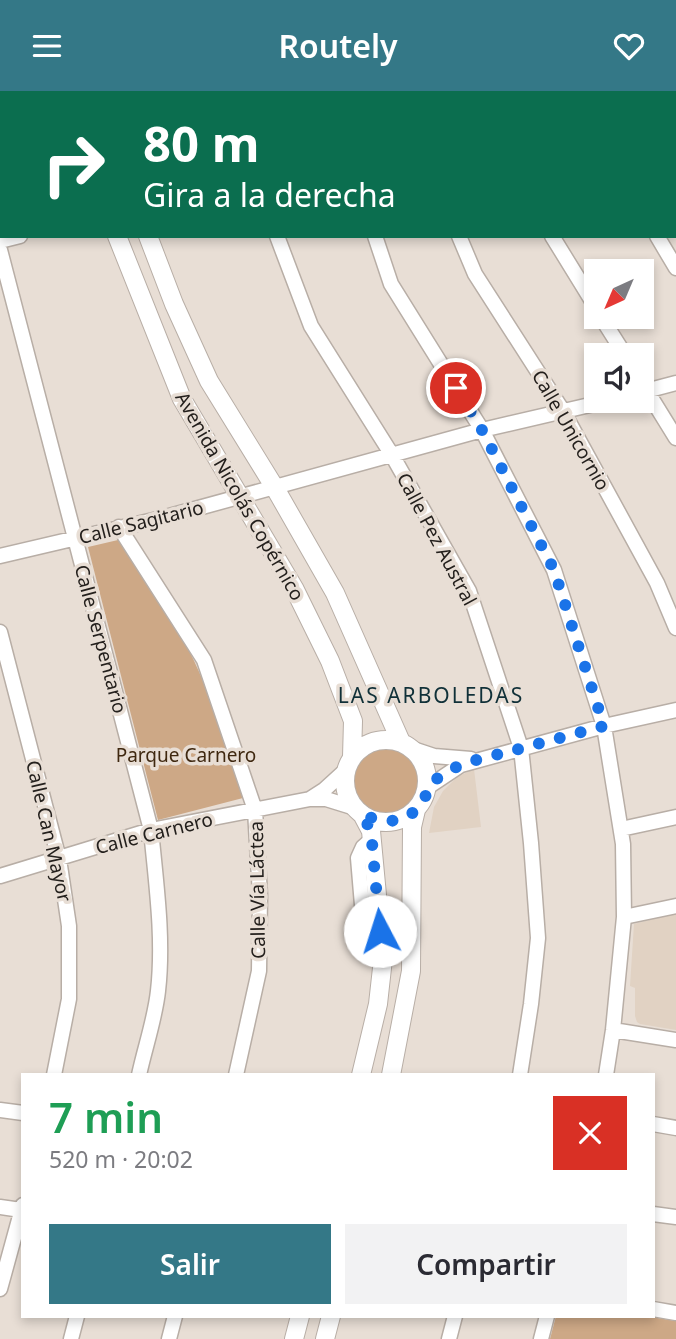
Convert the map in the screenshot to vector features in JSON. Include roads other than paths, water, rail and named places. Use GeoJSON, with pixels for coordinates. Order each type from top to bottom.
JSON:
{"type":"FeatureCollection","features":[{"type":"Feature","properties":{"kind":"main road","name":"Avenida Nicolás Copérnico"},"geometry":{"type":"LineString","coordinates":[[118,238],[183,399],[294,588],[330,661],[353,721],[349,763]]}},
{"type":"Feature","properties":{"kind":"main road","name":"Avenida Nicolás Copérnico"},"geometry":{"type":"LineString","coordinates":[[149,238],[174,304],[209,381],[335,593],[407,745]]}},
{"type":"Feature","properties":{"kind":"main road"},"geometry":{"type":"LineString","coordinates":[[146,311],[159,318],[166,316],[174,304]]}},
{"type":"Feature","properties":{"kind":"main road"},"geometry":{"type":"LineString","coordinates":[[359,811],[375,821],[390,822],[404,818],[416,810],[424,800],[428,787],[427,772],[422,759],[407,745],[387,739],[362,747],[349,763],[347,794],[371,831],[383,960],[380,989],[361,1073]]}},
{"type":"Feature","properties":{"kind":"main road"},"geometry":{"type":"LineString","coordinates":[[391,1073],[411,971],[412,827],[416,810]]}},
{"type":"Feature","properties":{"kind":"main road"},"geometry":{"type":"LineString","coordinates":[[294,1339],[299,1318]]}},
{"type":"Feature","properties":{"kind":"main road"},"geometry":{"type":"LineString","coordinates":[[325,1339],[330,1318]]}},
{"type":"Feature","properties":{"kind":"street","name":"Calle Pez Austral"},"geometry":{"type":"LineString","coordinates":[[277,238],[311,327],[392,455],[469,591],[521,748],[538,938],[520,1073]]}},
{"type":"Feature","properties":{"kind":"street"},"geometry":{"type":"LineString","coordinates":[[377,238],[390,284],[482,430],[554,570],[604,726],[621,829],[624,917],[606,1073]]}},
{"type":"Feature","properties":{"kind":"street","name":"Calle Unicornio"},"geometry":{"type":"LineString","coordinates":[[460,238],[475,274],[564,411],[657,583],[676,628]]}},
{"type":"Feature","properties":{"kind":"street"},"geometry":{"type":"LineString","coordinates":[[553,238],[584,288]]}},
{"type":"Feature","properties":{"kind":"street"},"geometry":{"type":"LineString","coordinates":[[658,238],[676,268]]}},
{"type":"Feature","properties":{"kind":"street","name":"Calle Serpentario"},"geometry":{"type":"LineString","coordinates":[[0,250],[151,830],[159,912],[159,974],[158,992],[139,1073]]}},
{"type":"Feature","properties":{"kind":"street"},"geometry":{"type":"LineString","coordinates":[[654,387],[676,383]]}},
{"type":"Feature","properties":{"kind":"street"},"geometry":{"type":"LineString","coordinates":[[654,404],[676,437]]}},
{"type":"Feature","properties":{"kind":"street","name":"Calle Sagitario"},"geometry":{"type":"LineString","coordinates":[[0,556],[162,518],[482,430],[584,406]]}},
{"type":"Feature","properties":{"kind":"street","name":"Calle Vía Láctea"},"geometry":{"type":"LineString","coordinates":[[119,527],[204,660],[255,810],[260,895],[259,971],[236,1073]]}},
{"type":"Feature","properties":{"kind":"street","name":"Calle Can Mayor"},"geometry":{"type":"LineString","coordinates":[[0,632],[59,859],[69,926],[70,985],[54,1073]]}},
{"type":"Feature","properties":{"kind":"street"},"geometry":{"type":"LineString","coordinates":[[428,787],[452,769],[479,759],[676,710]]}},
{"type":"Feature","properties":{"kind":"street"},"geometry":{"type":"LineString","coordinates":[[407,745],[434,756],[479,759]]}},
{"type":"Feature","properties":{"kind":"street","name":"Calle Carnero"},"geometry":{"type":"LineString","coordinates":[[310,799],[324,790],[349,763]]}},
{"type":"Feature","properties":{"kind":"street","name":"Calle Carnero"},"geometry":{"type":"LineString","coordinates":[[0,876],[151,830],[310,799],[326,799],[359,811]]}},
{"type":"Feature","properties":{"kind":"street"},"geometry":{"type":"LineString","coordinates":[[621,829],[676,817]]}},
{"type":"Feature","properties":{"kind":"street"},"geometry":{"type":"LineString","coordinates":[[624,917],[676,906]]}},
{"type":"Feature","properties":{"kind":"street"},"geometry":{"type":"LineString","coordinates":[[613,1030],[676,1040]]}},
{"type":"Feature","properties":{"kind":"street"},"geometry":{"type":"LineString","coordinates":[[0,1110],[21,1113]]}},
{"type":"Feature","properties":{"kind":"street"},"geometry":{"type":"LineString","coordinates":[[655,1124],[676,1128]]}},
{"type":"Feature","properties":{"kind":"street"},"geometry":{"type":"LineString","coordinates":[[0,1207],[21,1208]]}},
{"type":"Feature","properties":{"kind":"street"},"geometry":{"type":"LineString","coordinates":[[0,1289],[21,1212]]}},
{"type":"Feature","properties":{"kind":"street"},"geometry":{"type":"LineString","coordinates":[[655,1214],[676,1217]]}},
{"type":"Feature","properties":{"kind":"street"},"geometry":{"type":"LineString","coordinates":[[655,1309],[676,1313]]}},
{"type":"Feature","properties":{"kind":"street"},"geometry":{"type":"LineString","coordinates":[[71,1339],[76,1318]]}},
{"type":"Feature","properties":{"kind":"street"},"geometry":{"type":"LineString","coordinates":[[169,1339],[174,1318]]}},
{"type":"Feature","properties":{"kind":"street"},"geometry":{"type":"LineString","coordinates":[[449,1339],[454,1318]]}},
{"type":"Feature","properties":{"kind":"street"},"geometry":{"type":"LineString","coordinates":[[541,1339],[546,1318]]}},
{"type":"Feature","properties":{"kind":"district","name":"LAS ARBOLEDAS"},"geometry":{"type":"Point","coordinates":[431,696]}},
{"type":"Feature","properties":{"kind":"park label","name":"Parque Carnero"},"geometry":{"type":"Point","coordinates":[186,755]}}]}
